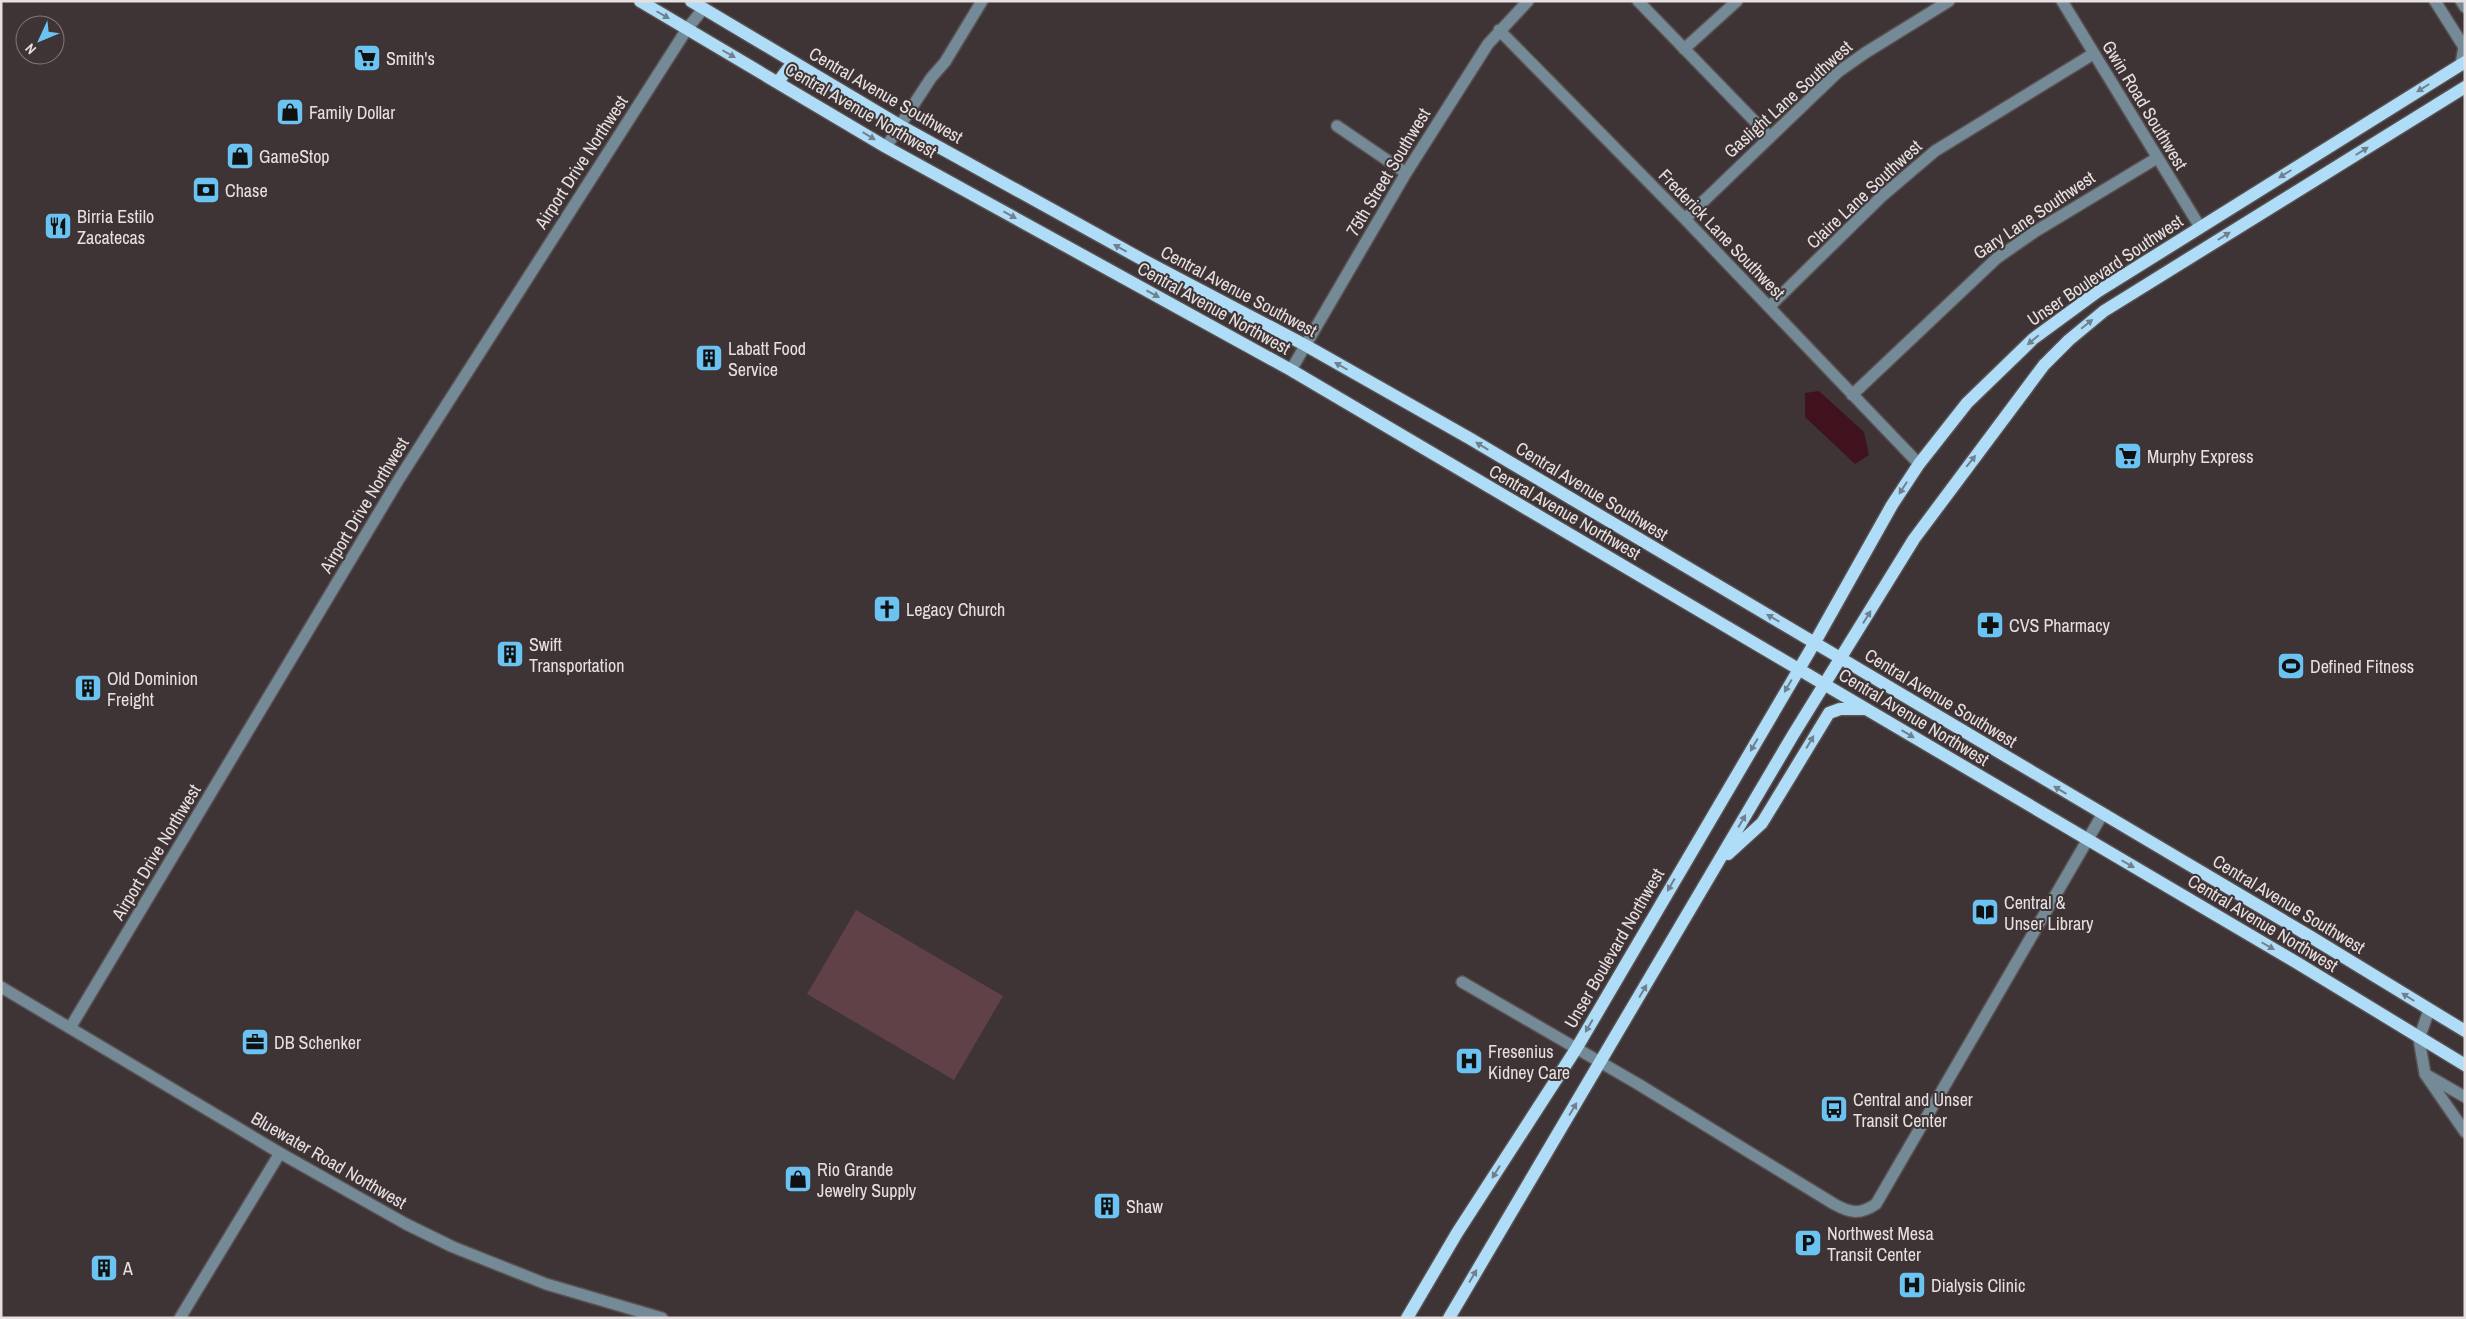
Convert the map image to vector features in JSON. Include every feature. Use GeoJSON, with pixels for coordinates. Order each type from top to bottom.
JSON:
{"type":"FeatureCollection","features":[{"type":"Feature","properties":{"kind":"main road","name":"Central Avenue Northwest"},"geometry":{"type":"LineString","coordinates":[[640,1],[886,146],[1291,370],[2299,964],[2465,1065]]}},
{"type":"Feature","properties":{"kind":"main road","name":"Central Avenue Southwest"},"geometry":{"type":"LineString","coordinates":[[691,1],[899,125],[1144,261],[1305,345],[1469,438],[2102,815],[2306,934],[2465,1031]]}},
{"type":"Feature","properties":{"kind":"main road"},"geometry":{"type":"LineString","coordinates":[[778,82],[793,62]]}},
{"type":"Feature","properties":{"kind":"main road","name":"Unser Boulevard Southwest"},"geometry":{"type":"LineString","coordinates":[[1814,642],[1892,505],[1919,464],[1967,403],[2032,339],[2097,292],[2463,63]]}},
{"type":"Feature","properties":{"kind":"main road","name":"Unser Boulevard Southwest"},"geometry":{"type":"LineString","coordinates":[[1824,684],[1914,538],[1997,428],[2023,390],[2069,340],[2104,311],[2465,87]]}},
{"type":"Feature","properties":{"kind":"main road","name":"Unser Boulevard Northwest"},"geometry":{"type":"LineString","coordinates":[[1407,1318],[1457,1233],[1576,1049],[1814,642]]}},
{"type":"Feature","properties":{"kind":"main road"},"geometry":{"type":"LineString","coordinates":[[1449,1318],[1824,684]]}},
{"type":"Feature","properties":{"kind":"main road"},"geometry":{"type":"LineString","coordinates":[[1718,863],[1762,823],[1829,713],[1840,709],[1866,709]]}},
{"type":"Feature","properties":{"kind":"street"},"geometry":{"type":"LineString","coordinates":[[886,146],[930,78],[944,62],[982,1]]}},
{"type":"Feature","properties":{"kind":"street","name":"75th Street Southwest"},"geometry":{"type":"LineString","coordinates":[[1291,370],[1406,173],[1499,30],[1528,1]]}},
{"type":"Feature","properties":{"kind":"street"},"geometry":{"type":"LineString","coordinates":[[1638,1],[1769,136]]}},
{"type":"Feature","properties":{"kind":"street"},"geometry":{"type":"LineString","coordinates":[[1684,49],[1737,1]]}},
{"type":"Feature","properties":{"kind":"street","name":"Gaslight Lane Southwest"},"geometry":{"type":"LineString","coordinates":[[1684,219],[1769,136],[1851,62],[1949,1]]}},
{"type":"Feature","properties":{"kind":"street","name":"Gwin Road Southwest"},"geometry":{"type":"LineString","coordinates":[[2062,1],[2200,227]]}},
{"type":"Feature","properties":{"kind":"street"},"geometry":{"type":"LineString","coordinates":[[2435,1],[2464,47],[2463,63]]}},
{"type":"Feature","properties":{"kind":"street"},"geometry":{"type":"LineString","coordinates":[[2461,1],[2465,7]]}},
{"type":"Feature","properties":{"kind":"street","name":"Airport Drive Northwest"},"geometry":{"type":"LineString","coordinates":[[70,1028],[399,479],[687,29],[703,8]]}},
{"type":"Feature","properties":{"kind":"street","name":"Frederick Lane Southwest"},"geometry":{"type":"LineString","coordinates":[[1499,30],[1684,219],[1919,464]]}},
{"type":"Feature","properties":{"kind":"street","name":"Claire Lane Southwest"},"geometry":{"type":"LineString","coordinates":[[1769,307],[1881,197],[1935,151],[2093,54]]}},
{"type":"Feature","properties":{"kind":"street"},"geometry":{"type":"LineString","coordinates":[[1337,126],[1406,173]]}},
{"type":"Feature","properties":{"kind":"street","name":"Gary Lane Southwest"},"geometry":{"type":"LineString","coordinates":[[1852,395],[1997,258],[2036,231],[2157,158]]}},
{"type":"Feature","properties":{"kind":"street"},"geometry":{"type":"LineString","coordinates":[[1462,982],[1846,1211],[1857,1213],[1867,1211],[1876,1204],[2086,839],[2102,815]]}},
{"type":"Feature","properties":{"kind":"street","name":"Bluewater Road Northwest"},"geometry":{"type":"LineString","coordinates":[[1,986],[354,1196],[453,1247],[546,1284],[662,1318]]}},
{"type":"Feature","properties":{"kind":"street"},"geometry":{"type":"LineString","coordinates":[[2429,1010],[2419,1038],[2424,1074],[2465,1132]]}},
{"type":"Feature","properties":{"kind":"street"},"geometry":{"type":"LineString","coordinates":[[2424,1074],[2465,1097]]}},
{"type":"Feature","properties":{"kind":"street"},"geometry":{"type":"LineString","coordinates":[[180,1318],[280,1153]]}},
{"type":"Feature","properties":{"kind":"shaded area"},"geometry":{"type":"Polygon","coordinates":[[[1819,391],[1864,432],[1869,455],[1855,464],[1805,417],[1805,393],[1819,391]]]}},
{"type":"Feature","properties":{"kind":"shaded area"},"geometry":{"type":"Polygon","coordinates":[[[856,910],[1003,996],[954,1080],[807,994],[856,910]]]}},
{"type":"Feature","properties":{"kind":"place","name":"Smith's"},"geometry":{"type":"Point","coordinates":[367,58]}},
{"type":"Feature","properties":{"kind":"place","name":"Family Dollar"},"geometry":{"type":"Point","coordinates":[290,112]}},
{"type":"Feature","properties":{"kind":"place","name":"GameStop"},"geometry":{"type":"Point","coordinates":[240,156]}},
{"type":"Feature","properties":{"kind":"place","name":"Chase"},"geometry":{"type":"Point","coordinates":[206,190]}},
{"type":"Feature","properties":{"kind":"place","name":"Birria Estilo Zacatecas"},"geometry":{"type":"Point","coordinates":[58,226]}},
{"type":"Feature","properties":{"kind":"place","name":"Labatt Food Service"},"geometry":{"type":"Point","coordinates":[709,358]}},
{"type":"Feature","properties":{"kind":"place","name":"Murphy Express"},"geometry":{"type":"Point","coordinates":[2128,456]}},
{"type":"Feature","properties":{"kind":"place","name":"Legacy Church"},"geometry":{"type":"Point","coordinates":[887,609]}},
{"type":"Feature","properties":{"kind":"place","name":"CVS Pharmacy"},"geometry":{"type":"Point","coordinates":[1990,625]}},
{"type":"Feature","properties":{"kind":"place","name":"Swift Transportation"},"geometry":{"type":"Point","coordinates":[510,654]}},
{"type":"Feature","properties":{"kind":"place","name":"Defined Fitness"},"geometry":{"type":"Point","coordinates":[2291,666]}},
{"type":"Feature","properties":{"kind":"place","name":"Old Dominion Freight"},"geometry":{"type":"Point","coordinates":[88,688]}},
{"type":"Feature","properties":{"kind":"place","name":"Central & Unser Library"},"geometry":{"type":"Point","coordinates":[1985,912]}},
{"type":"Feature","properties":{"kind":"place","name":"DB Schenker"},"geometry":{"type":"Point","coordinates":[255,1042]}},
{"type":"Feature","properties":{"kind":"place","name":"Fresenius Kidney Care"},"geometry":{"type":"Point","coordinates":[1469,1061]}},
{"type":"Feature","properties":{"kind":"place","name":"Central and Unser Transit Center"},"geometry":{"type":"Point","coordinates":[1834,1109]}},
{"type":"Feature","properties":{"kind":"place","name":"Rio Grande Jewelry Supply"},"geometry":{"type":"Point","coordinates":[798,1179]}},
{"type":"Feature","properties":{"kind":"place","name":"Shaw"},"geometry":{"type":"Point","coordinates":[1107,1206]}},
{"type":"Feature","properties":{"kind":"place","name":"Northwest Mesa Transit Center"},"geometry":{"type":"Point","coordinates":[1808,1243]}},
{"type":"Feature","properties":{"kind":"place","name":"A"},"geometry":{"type":"Point","coordinates":[104,1268]}},
{"type":"Feature","properties":{"kind":"place","name":"Dialysis Clinic"},"geometry":{"type":"Point","coordinates":[1912,1285]}}]}
